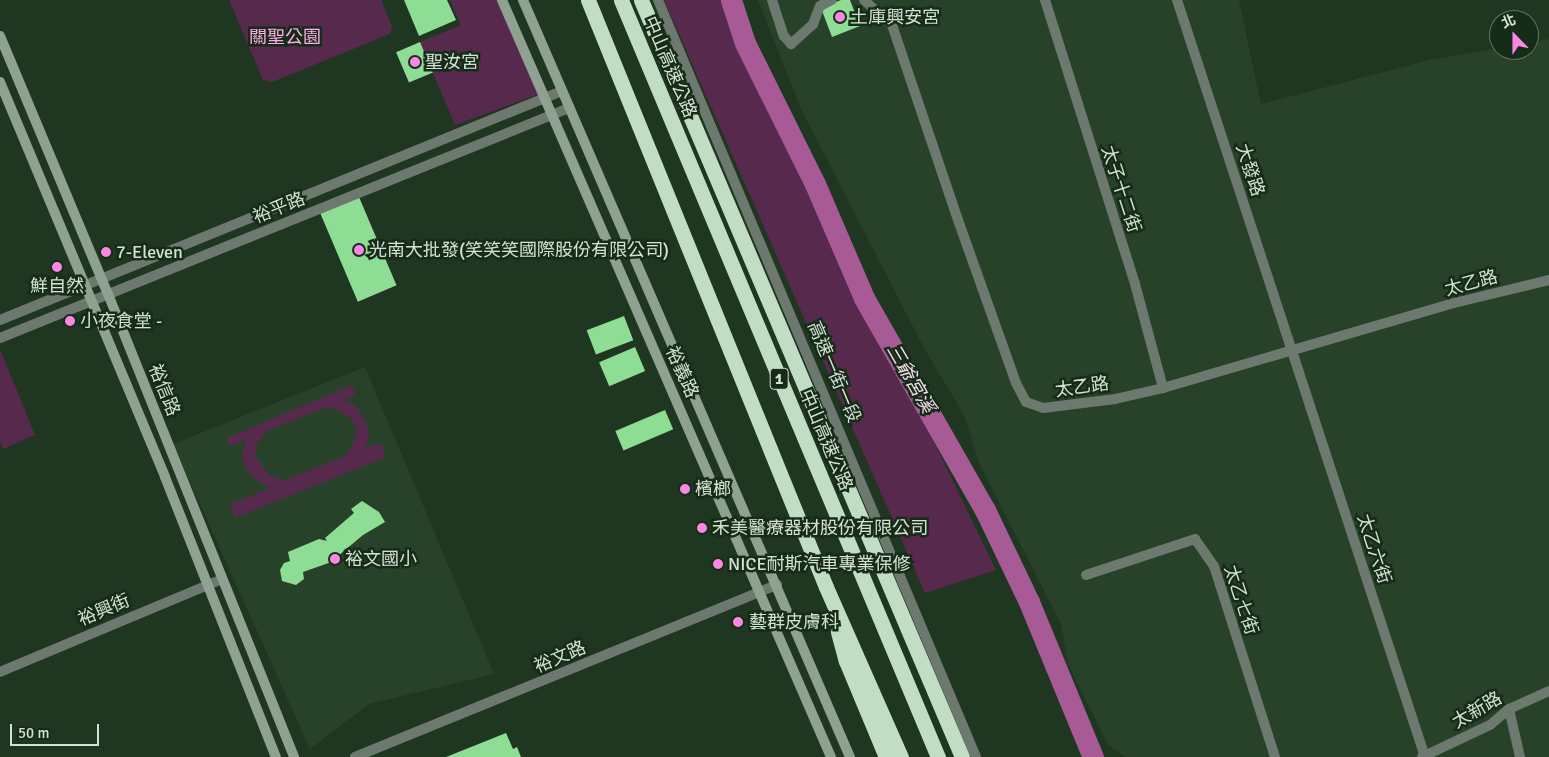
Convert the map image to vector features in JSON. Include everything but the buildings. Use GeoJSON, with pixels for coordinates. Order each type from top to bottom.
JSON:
{"type":"FeatureCollection","features":[{"type":"Feature","properties":{"kind":"highway","name":"1"},"geometry":{"type":"LineString","coordinates":[[588,0],[826,587],[901,757]]}},
{"type":"Feature","properties":{"kind":"highway","name":"中山高速公路"},"geometry":{"type":"LineString","coordinates":[[621,0],[938,757]]}},
{"type":"Feature","properties":{"kind":"highway"},"geometry":{"type":"LineString","coordinates":[[641,0],[962,757]]}},
{"type":"Feature","properties":{"kind":"highway"},"geometry":{"type":"LineString","coordinates":[[826,587],[846,661],[886,757]]}},
{"type":"Feature","properties":{"kind":"street","name":"裕義路"},"geometry":{"type":"LineString","coordinates":[[502,0],[761,592],[831,757]]}},
{"type":"Feature","properties":{"kind":"street","name":"裕義路"},"geometry":{"type":"LineString","coordinates":[[523,0],[850,757]]}},
{"type":"Feature","properties":{"kind":"street","name":"高速一街一段"},"geometry":{"type":"LineString","coordinates":[[658,0],[976,757]]}},
{"type":"Feature","properties":{"kind":"street"},"geometry":{"type":"LineString","coordinates":[[772,0],[784,36],[791,44],[813,24],[820,6],[832,0]]}},
{"type":"Feature","properties":{"kind":"street","name":"太乙路"},"geometry":{"type":"LineString","coordinates":[[864,0],[892,25],[958,220],[1016,383],[1026,402],[1043,408],[1116,399],[1163,388],[1454,303],[1549,280]]}},
{"type":"Feature","properties":{"kind":"street","name":"太子十二街"},"geometry":{"type":"LineString","coordinates":[[1045,0],[1135,284],[1163,388]]}},
{"type":"Feature","properties":{"kind":"street","name":"大發路"},"geometry":{"type":"LineString","coordinates":[[1177,0],[1293,351]]}},
{"type":"Feature","properties":{"kind":"street","name":"裕信路"},"geometry":{"type":"LineString","coordinates":[[0,36],[108,294],[294,757]]}},
{"type":"Feature","properties":{"kind":"street","name":"裕信路"},"geometry":{"type":"LineString","coordinates":[[0,82],[86,284],[276,757]]}},
{"type":"Feature","properties":{"kind":"street","name":"裕平路"},"geometry":{"type":"LineString","coordinates":[[0,320],[562,91]]}},
{"type":"Feature","properties":{"kind":"street","name":"裕平路"},"geometry":{"type":"LineString","coordinates":[[0,338],[569,108]]}},
{"type":"Feature","properties":{"kind":"street","name":"太乙六街"},"geometry":{"type":"LineString","coordinates":[[1293,351],[1424,757]]}},
{"type":"Feature","properties":{"kind":"street","name":"太乙七街"},"geometry":{"type":"LineString","coordinates":[[1086,575],[1195,539],[1214,566],[1275,757]]}},
{"type":"Feature","properties":{"kind":"street","name":"裕興街"},"geometry":{"type":"LineString","coordinates":[[0,672],[222,579]]}},
{"type":"Feature","properties":{"kind":"street","name":"裕文路"},"geometry":{"type":"LineString","coordinates":[[354,757],[777,585]]}},
{"type":"Feature","properties":{"kind":"street","name":"太新路"},"geometry":{"type":"LineString","coordinates":[[1424,757],[1490,725],[1509,709],[1549,691]]}},
{"type":"Feature","properties":{"kind":"street"},"geometry":{"type":"LineString","coordinates":[[1509,709],[1520,757]]}},
{"type":"Feature","properties":{"kind":"shaded area"},"geometry":{"type":"Polygon","coordinates":[[[758,0],[1239,0],[1261,104],[1429,60],[1489,50],[1489,60],[1539,60],[1539,41],[1549,39],[1549,757],[1126,757],[1108,745],[1068,664],[1061,624],[979,463],[964,415],[925,350],[801,109],[758,0]]]}},
{"type":"Feature","properties":{"kind":"shaded area","name":"裕文國小"},"geometry":{"type":"Polygon","coordinates":[[[365,367],[494,674],[369,704],[310,749],[173,444],[365,367]]]}},
{"type":"Feature","properties":{"kind":"green space","name":"關聖公園"},"geometry":{"type":"Polygon","coordinates":[[[229,0],[381,0],[392,26],[390,34],[272,82],[263,80],[229,0]]]}},
{"type":"Feature","properties":{"kind":"green space"},"geometry":{"type":"Polygon","coordinates":[[[450,0],[497,0],[539,94],[455,125],[420,42],[461,25],[450,0]]]}},
{"type":"Feature","properties":{"kind":"green space"},"geometry":{"type":"Polygon","coordinates":[[[664,0],[727,0],[741,44],[996,570],[925,593],[664,0]]]}},
{"type":"Feature","properties":{"kind":"green space"},"geometry":{"type":"Polygon","coordinates":[[[0,349],[35,435],[3,449],[0,441],[0,349]]]}},
{"type":"Feature","properties":{"kind":"green space"},"geometry":{"type":"Polygon","coordinates":[[[352,385],[356,394],[344,400],[356,406],[368,426],[369,441],[364,449],[381,443],[386,457],[235,518],[230,504],[270,488],[255,479],[245,467],[242,454],[246,440],[229,446],[227,438],[352,385]],[[326,407],[267,431],[257,444],[255,456],[269,475],[283,481],[345,456],[355,439],[356,428],[352,420],[340,411],[326,407]]]}},
{"type":"Feature","properties":{"kind":"waterway","name":"三爺宮溪"},"geometry":{"type":"LineString","coordinates":[[731,0],[745,43],[815,184],[864,298],[985,510],[1029,602],[1093,757]]}},
{"type":"Feature","properties":{"kind":"place","name":"土庫興安宮"},"geometry":{"type":"Point","coordinates":[840,17]}},
{"type":"Feature","properties":{"kind":"place","name":"聖汝宮"},"geometry":{"type":"Point","coordinates":[415,62]}},
{"type":"Feature","properties":{"kind":"place","name":"光南大批發(笑笑笑國際股份有限公司)"},"geometry":{"type":"Point","coordinates":[359,250]}},
{"type":"Feature","properties":{"kind":"place","name":"7-Eleven"},"geometry":{"type":"Point","coordinates":[106,252]}},
{"type":"Feature","properties":{"kind":"place","name":"鮮自然"},"geometry":{"type":"Point","coordinates":[57,267]}},
{"type":"Feature","properties":{"kind":"place","name":"小夜食堂 -"},"geometry":{"type":"Point","coordinates":[70,321]}},
{"type":"Feature","properties":{"kind":"place","name":"檳榔"},"geometry":{"type":"Point","coordinates":[685,489]}},
{"type":"Feature","properties":{"kind":"place","name":"禾美醫療器材股份有限公司"},"geometry":{"type":"Point","coordinates":[702,528]}},
{"type":"Feature","properties":{"kind":"place","name":"裕文國小"},"geometry":{"type":"Point","coordinates":[335,559]}},
{"type":"Feature","properties":{"kind":"place","name":"NICE耐斯汽車專業保修"},"geometry":{"type":"Point","coordinates":[718,564]}},
{"type":"Feature","properties":{"kind":"place","name":"藝群皮膚科"},"geometry":{"type":"Point","coordinates":[738,622]}}]}
